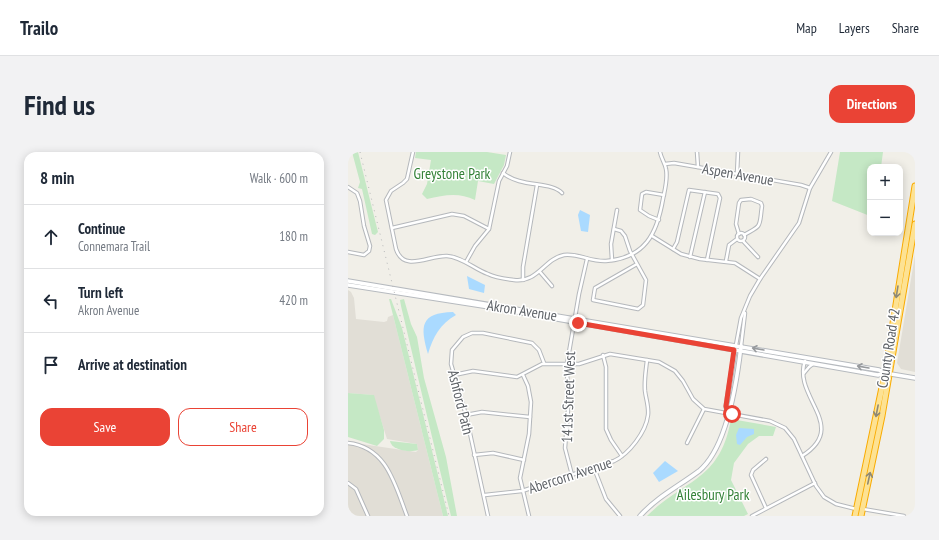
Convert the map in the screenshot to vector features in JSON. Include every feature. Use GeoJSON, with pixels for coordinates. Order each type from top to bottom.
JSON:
{"type":"FeatureCollection","features":[{"type":"Feature","properties":{"kind":"highway","name":"County Road 42"},"geometry":{"type":"LineString","coordinates":[[856,516],[856,509],[887,374],[915,186]]}},
{"type":"Feature","properties":{"kind":"highway"},"geometry":{"type":"LineString","coordinates":[[915,204],[912,223],[915,227]]}},
{"type":"Feature","properties":{"kind":"highway","name":"County Road 42"},"geometry":{"type":"LineString","coordinates":[[861,516],[915,224]]}},
{"type":"Feature","properties":{"kind":"highway"},"geometry":{"type":"LineString","coordinates":[[905,281],[905,266],[910,233],[910,228],[908,227]]}},
{"type":"Feature","properties":{"kind":"street"},"geometry":{"type":"LineString","coordinates":[[413,152],[407,179],[402,185],[391,191],[386,198],[386,205],[396,251],[406,261],[414,262],[444,256],[456,258],[466,262],[489,275],[523,280],[540,272],[550,261],[562,256],[573,255],[587,259],[604,261],[632,254],[641,248],[652,236],[659,220],[664,195],[667,178],[665,164],[660,152]]}},
{"type":"Feature","properties":{"kind":"street"},"geometry":{"type":"LineString","coordinates":[[466,262],[475,246],[489,229],[498,181],[507,166],[510,152]]}},
{"type":"Feature","properties":{"kind":"street"},"geometry":{"type":"LineString","coordinates":[[697,152],[698,167]]}},
{"type":"Feature","properties":{"kind":"street"},"geometry":{"type":"LineString","coordinates":[[737,174],[738,152]]}},
{"type":"Feature","properties":{"kind":"street"},"geometry":{"type":"LineString","coordinates":[[640,516],[652,504],[704,466],[719,445],[731,407],[745,312],[750,296],[799,223],[810,188],[831,152]]}},
{"type":"Feature","properties":{"kind":"street","name":"Aspen Avenue"},"geometry":{"type":"LineString","coordinates":[[665,164],[674,163],[810,188]]}},
{"type":"Feature","properties":{"kind":"street"},"geometry":{"type":"LineString","coordinates":[[503,173],[514,181],[556,189],[562,193]]}},
{"type":"Feature","properties":{"kind":"street"},"geometry":{"type":"LineString","coordinates":[[523,280],[523,267],[537,185]]}},
{"type":"Feature","properties":{"kind":"street"},"geometry":{"type":"LineString","coordinates":[[348,187],[355,191],[360,198],[364,226],[370,247],[368,252],[363,255],[348,252]]}},
{"type":"Feature","properties":{"kind":"street"},"geometry":{"type":"LineString","coordinates":[[673,250],[678,236],[689,190],[718,194],[720,198],[707,260]]}},
{"type":"Feature","properties":{"kind":"street"},"geometry":{"type":"LineString","coordinates":[[659,220],[648,216],[640,210],[642,194],[646,192],[664,195]]}},
{"type":"Feature","properties":{"kind":"street"},"geometry":{"type":"LineString","coordinates":[[690,257],[705,192]]}},
{"type":"Feature","properties":{"kind":"street"},"geometry":{"type":"LineString","coordinates":[[726,261],[729,245],[737,239],[739,234],[736,224],[739,203],[741,200],[752,199],[761,203],[762,206],[759,226],[754,231],[744,235],[739,234]]}},
{"type":"Feature","properties":{"kind":"street"},"geometry":{"type":"LineString","coordinates":[[612,260],[611,248],[617,210]]}},
{"type":"Feature","properties":{"kind":"street"},"geometry":{"type":"LineString","coordinates":[[392,228],[452,214],[464,216],[489,229]]}},
{"type":"Feature","properties":{"kind":"street"},"geometry":{"type":"LineString","coordinates":[[614,229],[620,231],[625,236],[646,282],[642,308],[638,309],[593,300],[595,288],[637,264]]}},
{"type":"Feature","properties":{"kind":"street"},"geometry":{"type":"LineString","coordinates":[[743,241],[745,238],[744,235]]}},
{"type":"Feature","properties":{"kind":"street"},"geometry":{"type":"LineString","coordinates":[[652,236],[673,250],[690,257],[726,261],[742,267],[760,279]]}},
{"type":"Feature","properties":{"kind":"street"},"geometry":{"type":"LineString","coordinates":[[737,239],[743,241],[758,257]]}},
{"type":"Feature","properties":{"kind":"street","name":"141st Street West"},"geometry":{"type":"LineString","coordinates":[[572,475],[565,448],[568,410],[567,364],[574,320],[587,259]]}},
{"type":"Feature","properties":{"kind":"street"},"geometry":{"type":"LineString","coordinates":[[540,272],[552,286]]}},
{"type":"Feature","properties":{"kind":"street","name":"Akron Avenue"},"geometry":{"type":"LineString","coordinates":[[348,281],[574,320],[740,352],[878,375],[887,374],[915,378]]}},
{"type":"Feature","properties":{"kind":"street","name":"Akron Avenue"},"geometry":{"type":"LineString","coordinates":[[348,285],[736,345],[879,370],[887,374]]}},
{"type":"Feature","properties":{"kind":"street"},"geometry":{"type":"LineString","coordinates":[[728,414],[726,406],[734,350],[741,318],[745,312]]}},
{"type":"Feature","properties":{"kind":"street","name":"Ashford Path"},"geometry":{"type":"LineString","coordinates":[[488,516],[485,495],[474,455],[466,415],[454,375],[451,359],[454,347],[463,337],[475,333],[520,339],[532,343],[539,350],[544,363]]}},
{"type":"Feature","properties":{"kind":"street"},"geometry":{"type":"LineString","coordinates":[[454,375],[473,371],[512,377],[523,375],[533,367],[544,363],[579,364],[603,355],[614,354],[665,365],[675,371],[683,381],[693,399],[704,409],[765,420],[780,425],[791,435],[821,494],[828,500],[856,509]]}},
{"type":"Feature","properties":{"kind":"street"},"geometry":{"type":"LineString","coordinates":[[603,355],[606,367],[606,429],[611,440],[622,456]]}},
{"type":"Feature","properties":{"kind":"street"},"geometry":{"type":"LineString","coordinates":[[802,456],[816,444],[821,427],[819,413],[806,389],[804,362],[808,358]]}},
{"type":"Feature","properties":{"kind":"street","name":"Abercorn Avenue"},"geometry":{"type":"LineString","coordinates":[[485,495],[522,491],[614,461],[622,456],[643,430],[648,417],[645,381],[647,360]]}},
{"type":"Feature","properties":{"kind":"street"},"geometry":{"type":"LineString","coordinates":[[804,373],[814,364]]}},
{"type":"Feature","properties":{"kind":"street"},"geometry":{"type":"LineString","coordinates":[[523,375],[530,394],[530,417],[521,474],[522,491],[529,516]]}},
{"type":"Feature","properties":{"kind":"street"},"geometry":{"type":"LineString","coordinates":[[687,442],[704,409]]}},
{"type":"Feature","properties":{"kind":"street"},"geometry":{"type":"LineString","coordinates":[[466,415],[482,412],[530,417]]}},
{"type":"Feature","properties":{"kind":"street"},"geometry":{"type":"LineString","coordinates":[[348,443],[370,449],[384,463],[407,516]]}},
{"type":"Feature","properties":{"kind":"street"},"geometry":{"type":"LineString","coordinates":[[474,455],[493,453],[524,460]]}},
{"type":"Feature","properties":{"kind":"street"},"geometry":{"type":"LineString","coordinates":[[766,459],[753,470],[751,475],[766,508]]}},
{"type":"Feature","properties":{"kind":"street"},"geometry":{"type":"LineString","coordinates":[[594,468],[606,499],[620,516]]}},
{"type":"Feature","properties":{"kind":"street"},"geometry":{"type":"LineString","coordinates":[[348,483],[356,489],[368,516]]}},
{"type":"Feature","properties":{"kind":"street"},"geometry":{"type":"LineString","coordinates":[[752,516],[815,483]]}},
{"type":"Feature","properties":{"kind":"street"},"geometry":{"type":"LineString","coordinates":[[862,509],[904,516]]}},
{"type":"Feature","properties":{"kind":"shaded area"},"geometry":{"type":"Polygon","coordinates":[[[915,255],[915,372],[901,369],[897,363],[915,255]]]}},
{"type":"Feature","properties":{"kind":"shaded area"},"geometry":{"type":"Polygon","coordinates":[[[348,290],[354,298],[356,319],[384,322],[387,321],[388,317],[393,315],[443,516],[348,516],[348,442],[416,452],[418,450],[417,444],[387,439],[373,395],[348,393],[348,290]]]}},
{"type":"Feature","properties":{"kind":"green space"},"geometry":{"type":"Polygon","coordinates":[[[352,152],[358,152],[378,232],[375,235],[372,234],[362,189],[358,188],[360,182],[352,152]]]}},
{"type":"Feature","properties":{"kind":"green space","name":"Greystone Park"},"geometry":{"type":"Polygon","coordinates":[[[416,152],[487,152],[506,155],[504,165],[494,184],[478,181],[475,200],[469,197],[457,195],[445,195],[427,199],[422,194],[427,184],[431,160],[415,158],[416,152]]]}},
{"type":"Feature","properties":{"kind":"green space"},"geometry":{"type":"Polygon","coordinates":[[[840,152],[883,152],[881,164],[867,164],[867,215],[832,201],[840,152]]]}},
{"type":"Feature","properties":{"kind":"green space"},"geometry":{"type":"Polygon","coordinates":[[[389,299],[391,299],[402,328],[448,516],[443,516],[389,299]]]}},
{"type":"Feature","properties":{"kind":"green space"},"geometry":{"type":"Polygon","coordinates":[[[404,299],[411,324],[417,337],[424,378],[446,457],[457,516],[451,516],[447,500],[401,306],[400,300],[404,299]]]}},
{"type":"Feature","properties":{"kind":"green space"},"geometry":{"type":"Polygon","coordinates":[[[348,393],[374,395],[384,430],[384,439],[377,446],[348,437],[348,393]]]}},
{"type":"Feature","properties":{"kind":"green space","name":"Ailesbury Park"},"geometry":{"type":"Polygon","coordinates":[[[731,419],[776,427],[773,436],[759,436],[748,444],[734,463],[731,480],[748,514],[744,516],[647,516],[661,503],[700,476],[710,467],[719,455],[726,439],[731,419]]]}},
{"type":"Feature","properties":{"kind":"green space"},"geometry":{"type":"Polygon","coordinates":[[[390,441],[417,444],[418,450],[410,451],[397,449],[391,444],[390,441]]]}},
{"type":"Feature","properties":{"kind":"water"},"geometry":{"type":"Polygon","coordinates":[[[580,210],[590,215],[588,232],[581,231],[578,215],[580,210]]]}},
{"type":"Feature","properties":{"kind":"water"},"geometry":{"type":"Polygon","coordinates":[[[467,276],[485,285],[484,293],[469,289],[467,276]]]}},
{"type":"Feature","properties":{"kind":"water"},"geometry":{"type":"Polygon","coordinates":[[[453,312],[456,315],[441,327],[432,342],[428,354],[424,336],[425,323],[428,318],[434,315],[453,312]]]}},
{"type":"Feature","properties":{"kind":"water"},"geometry":{"type":"Polygon","coordinates":[[[739,428],[754,429],[754,434],[747,437],[740,445],[737,444],[736,435],[739,428]]]}},
{"type":"Feature","properties":{"kind":"water"},"geometry":{"type":"Polygon","coordinates":[[[665,461],[678,471],[659,482],[653,473],[665,461]]]}},
{"type":"Feature","properties":{"kind":"railway"},"geometry":{"type":"LineString","coordinates":[[360,152],[449,516]]}},
{"type":"Feature","properties":{"kind":"route"},"geometry":{"type":"LineString","coordinates":[[578,323],[734,350],[726,406],[726,411],[728,414],[732,414]]}}]}
